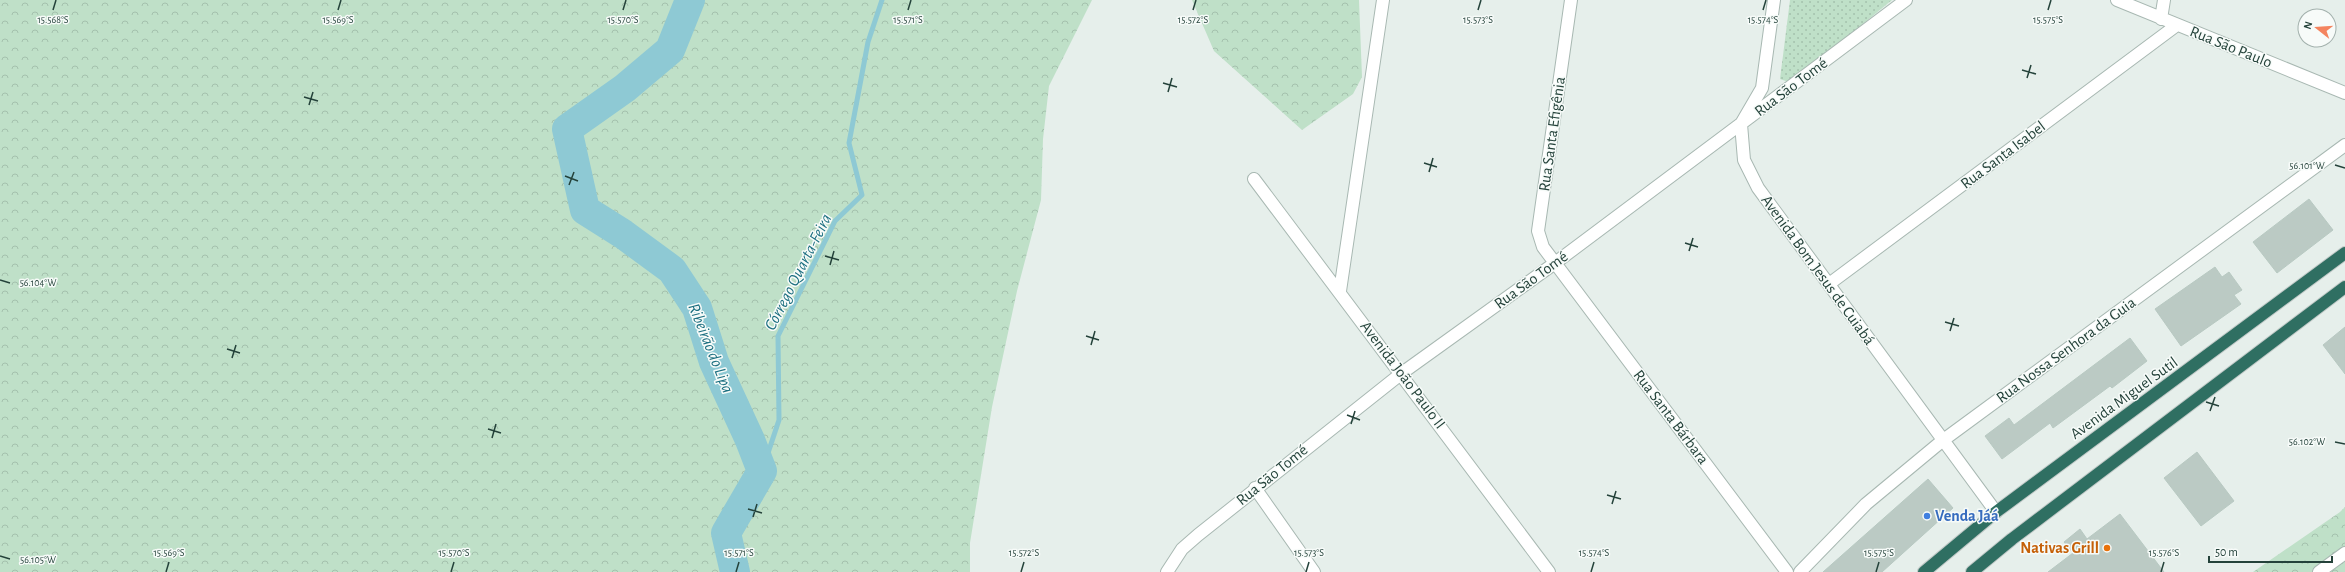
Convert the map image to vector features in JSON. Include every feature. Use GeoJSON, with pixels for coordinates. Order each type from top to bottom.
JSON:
{"type":"FeatureCollection","features":[{"type":"Feature","properties":{"kind":"highway","name":"Avenida Miguel Sutil"},"geometry":{"type":"LineString","coordinates":[[1924,572],[1996,512],[2345,253]]}},
{"type":"Feature","properties":{"kind":"highway"},"geometry":{"type":"LineString","coordinates":[[1972,572],[2012,539],[2345,287]]}},
{"type":"Feature","properties":{"kind":"street"},"geometry":{"type":"LineString","coordinates":[[1340,291],[1383,0]]}},
{"type":"Feature","properties":{"kind":"street","name":"Rua Santa Efigênia"},"geometry":{"type":"LineString","coordinates":[[1555,263],[1543,247],[1538,231],[1571,0]]}},
{"type":"Feature","properties":{"kind":"street"},"geometry":{"type":"LineString","coordinates":[[1741,124],[1762,88],[1774,0]]}},
{"type":"Feature","properties":{"kind":"street","name":"Rua São Tomé"},"geometry":{"type":"LineString","coordinates":[[1167,572],[1182,549],[1255,488],[1402,373],[1555,263],[1906,0]]}},
{"type":"Feature","properties":{"kind":"street","name":"Rua São Paulo"},"geometry":{"type":"LineString","coordinates":[[2117,0],[2345,93]]}},
{"type":"Feature","properties":{"kind":"street"},"geometry":{"type":"LineString","coordinates":[[2161,19],[2164,0]]}},
{"type":"Feature","properties":{"kind":"street","name":"Rua Santa Isabel"},"geometry":{"type":"LineString","coordinates":[[1828,284],[2177,25]]}},
{"type":"Feature","properties":{"kind":"street","name":"Avenida Bom Jesus de Cuiabá"},"geometry":{"type":"LineString","coordinates":[[1741,124],[1744,160],[1758,188],[1942,441],[1996,512]]}},
{"type":"Feature","properties":{"kind":"street","name":"Rua Nossa Senhora da Guia"},"geometry":{"type":"LineString","coordinates":[[1800,572],[1866,504],[1942,441],[2345,145]]}},
{"type":"Feature","properties":{"kind":"street","name":"Avenida João Paulo II"},"geometry":{"type":"LineString","coordinates":[[1254,179],[1402,373],[1549,572]]}},
{"type":"Feature","properties":{"kind":"street","name":"Rua Santa Bárbara"},"geometry":{"type":"LineString","coordinates":[[1555,263],[1787,572]]}},
{"type":"Feature","properties":{"kind":"street"},"geometry":{"type":"LineString","coordinates":[[1255,488],[1314,572]]}},
{"type":"Feature","properties":{"kind":"street"},"geometry":{"type":"LineString","coordinates":[[2318,572],[2345,553]]}},
{"type":"Feature","properties":{"kind":"green space"},"geometry":{"type":"Polygon","coordinates":[[[0,0],[1092,0],[1049,86],[1043,139],[1041,200],[1017,291],[992,407],[970,543],[970,572],[0,572],[0,0]]]}},
{"type":"Feature","properties":{"kind":"green space"},"geometry":{"type":"Polygon","coordinates":[[[1192,0],[1359,0],[1362,77],[1353,94],[1302,130],[1214,51],[1192,0]]]}},
{"type":"Feature","properties":{"kind":"green space"},"geometry":{"type":"Polygon","coordinates":[[[1790,0],[1892,0],[1791,83],[1780,79],[1790,0]]]}},
{"type":"Feature","properties":{"kind":"green space"},"geometry":{"type":"Polygon","coordinates":[[[2345,507],[2345,572],[2253,572],[2340,512],[2345,507]]]}},
{"type":"Feature","properties":{"kind":"building"},"geometry":{"type":"Polygon","coordinates":[[[2309,199],[2333,230],[2277,273],[2253,242],[2309,199]]]}},
{"type":"Feature","properties":{"kind":"building"},"geometry":{"type":"Polygon","coordinates":[[[2215,267],[2222,277],[2229,272],[2242,290],[2234,295],[2241,304],[2181,346],[2155,309],[2215,267]]]}},
{"type":"Feature","properties":{"kind":"building"},"geometry":{"type":"Polygon","coordinates":[[[2345,327],[2345,374],[2323,345],[2345,327]]]}},
{"type":"Feature","properties":{"kind":"building"},"geometry":{"type":"Polygon","coordinates":[[[2130,338],[2147,361],[2112,388],[2110,386],[2053,428],[2050,423],[2002,459],[1985,436],[2009,418],[2014,425],[2130,338]]]}},
{"type":"Feature","properties":{"kind":"building"},"geometry":{"type":"Polygon","coordinates":[[[2197,452],[2234,501],[2201,526],[2164,478],[2197,452]]]}},
{"type":"Feature","properties":{"kind":"building"},"geometry":{"type":"Polygon","coordinates":[[[1928,479],[1953,508],[1882,572],[1823,572],[1928,479]]]}},
{"type":"Feature","properties":{"kind":"building","name":"Nativas Grill"},"geometry":{"type":"Polygon","coordinates":[[[2120,514],[2164,572],[2048,572],[2073,553],[2064,542],[2080,529],[2087,539],[2120,514]]]}},
{"type":"Feature","properties":{"kind":"waterway","name":"Ribeirão do Lipa"},"geometry":{"type":"LineString","coordinates":[[690,0],[670,50],[625,88],[567,129],[585,210],[623,234],[672,270],[697,308],[714,362],[750,440],[762,471],[726,533],[735,572]]}},
{"type":"Feature","properties":{"kind":"waterway","name":"Córrego Quarta-Feira"},"geometry":{"type":"LineString","coordinates":[[762,471],[779,420],[778,336],[835,221],[862,195],[849,143],[868,42],[882,0]]}},
{"type":"Feature","properties":{"kind":"place","name":"Venda Jáá"},"geometry":{"type":"Point","coordinates":[1927,516]}},
{"type":"Feature","properties":{"kind":"place","name":"Nativas Grill"},"geometry":{"type":"Point","coordinates":[2107,548]}}]}
